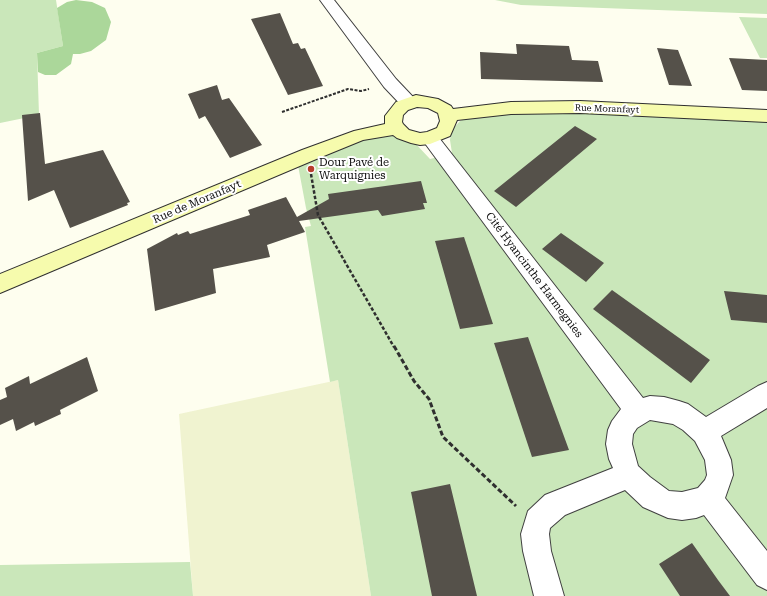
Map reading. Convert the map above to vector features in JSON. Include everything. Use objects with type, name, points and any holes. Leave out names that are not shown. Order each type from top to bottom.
[{"type":"main road","points":[[424,101],[432,103],[445,110],[448,116],[448,127],[444,132],[430,138],[411,138],[396,128],[393,122],[394,116],[402,106],[409,103],[424,101]]},
{"type":"main road","name":"Rue Moranfayt","points":[[448,116],[511,108],[580,107],[767,116]]},
{"type":"main road","name":"Rue de Moranfayt","points":[[0,284],[308,155],[360,135],[396,128]]},
{"type":"street","points":[[327,0],[390,83],[409,103]]},
{"type":"street","name":"Cité Hyancinthe Harmegnies","points":[[430,138],[442,156],[638,412]]},
{"type":"street","points":[[704,432],[767,394]]},
{"type":"street","points":[[650,408],[664,409],[679,413],[692,421],[704,432],[713,446],[718,460],[720,475],[716,488],[708,498],[696,504],[682,506],[668,504],[653,497],[640,487],[629,475],[622,459],[619,444],[621,430],[628,419],[638,412],[650,408]]},
{"type":"street","points":[[549,596],[537,551],[535,534],[538,521],[556,506],[629,475]]},
{"type":"street","points":[[708,498],[767,575]]},
{"type":"path","points":[[282,112],[348,89],[361,91],[390,83]]},
{"type":"path","points":[[308,155],[318,215],[414,381],[430,399],[443,437],[510,502],[538,521]]},
{"type":"green space","points":[[0,0],[56,0],[63,46],[37,53],[39,115],[0,123]]},
{"type":"green space","points":[[76,0],[92,2],[105,8],[111,22],[106,40],[91,51],[73,54],[71,64],[56,75],[45,75],[38,72],[37,53],[63,46],[57,8],[67,2]]},
{"type":"green space","points":[[495,0],[767,0],[767,14],[521,5]]},
{"type":"green space","points":[[739,17],[767,18],[767,58],[760,58]]},
{"type":"green space","points":[[492,109],[767,116],[767,596],[371,596],[338,380],[330,382],[305,227],[311,226],[297,160],[360,135],[393,134],[414,142],[430,159],[442,156],[452,153],[450,140],[451,131],[460,121],[471,115]]},
{"type":"green space","points":[[338,380],[371,596],[193,596],[179,414]]},
{"type":"green space","points":[[190,562],[193,596],[0,596],[0,565]]},
{"type":"building","points":[[280,13],[293,44],[298,43],[301,49],[305,48],[323,86],[288,95],[251,19]]},
{"type":"building","points":[[516,44],[569,46],[572,60],[598,61],[603,82],[481,79],[480,52],[517,54]]},
{"type":"building","points":[[657,48],[678,50],[692,86],[669,85]]},
{"type":"building","points":[[729,58],[767,60],[767,91],[742,90]]},
{"type":"building","points":[[217,85],[222,100],[229,98],[262,145],[230,158],[205,116],[199,119],[188,94]]},
{"type":"building","points":[[40,113],[45,164],[103,150],[130,202],[127,203],[128,205],[70,228],[54,190],[28,201],[22,115]]},
{"type":"building","points":[[575,126],[597,139],[516,207],[494,191]]},
{"type":"building","points":[[421,181],[427,203],[423,203],[425,209],[382,216],[378,210],[299,221],[305,232],[267,245],[270,257],[213,269],[216,293],[155,311],[147,249],[177,233],[178,235],[188,231],[190,234],[250,215],[248,210],[286,197],[297,217],[329,199],[328,194]]},
{"type":"building","points":[[561,233],[604,263],[586,282],[542,249]]},
{"type":"building","points":[[464,237],[493,324],[460,329],[435,241]]},
{"type":"building","points":[[612,290],[710,360],[691,383],[593,309]]},
{"type":"building","points":[[724,291],[767,295],[767,323],[731,320]]},
{"type":"building","points":[[528,337],[569,450],[532,457],[494,343]]},
{"type":"building","points":[[87,357],[98,391],[60,410],[61,414],[35,426],[34,422],[16,431],[13,419],[0,425],[0,400],[7,397],[5,388],[29,376],[30,384]]},
{"type":"building","points":[[450,484],[477,596],[432,596],[411,492]]},
{"type":"building","points":[[692,543],[730,596],[680,596],[659,564]]},
{"type":"place","name":"Dour Pavé de Warquignies","points":[[311,169]]}]
